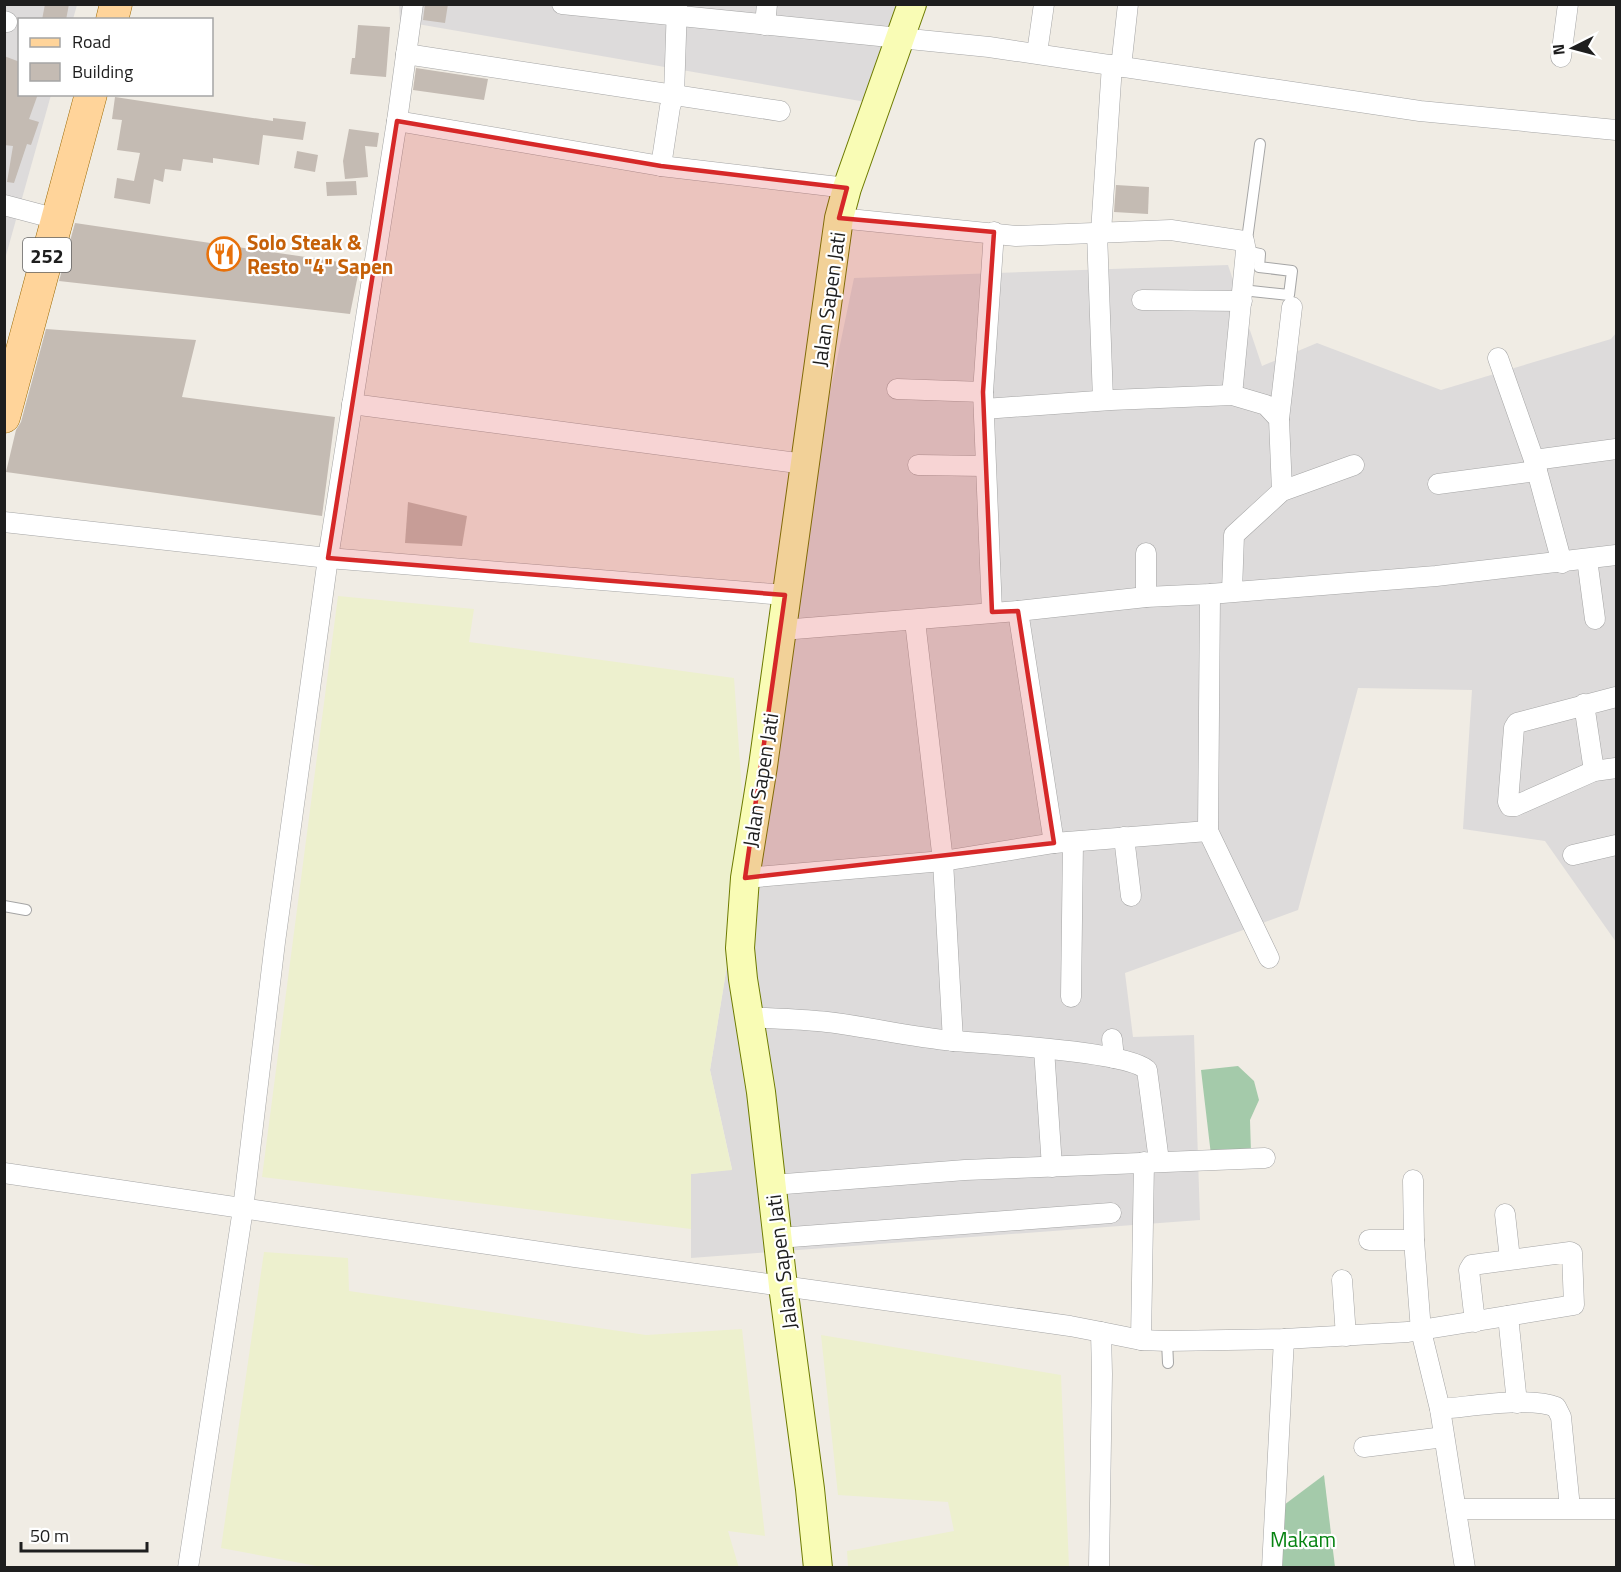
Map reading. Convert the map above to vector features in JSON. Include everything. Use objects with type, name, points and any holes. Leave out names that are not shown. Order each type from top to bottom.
[{"type":"main road","name":"252","points":[[51,217],[76,96]]},
{"type":"main road","name":"252","points":[[4,417],[7,370],[51,217],[90,96]]},
{"type":"street","points":[[188,1568],[243,1209],[275,942],[328,558],[397,121],[413,4]]},
{"type":"street","points":[[562,4],[676,10],[765,25],[1037,53],[1420,111],[1617,130]]},
{"type":"street","points":[[765,25],[767,4]]},
{"type":"street","name":"Jalan Sapen Jati","points":[[818,1568],[772,1185],[740,948],[745,878],[839,218],[847,188],[912,4]]},
{"type":"street","points":[[1037,53],[1044,4]]},
{"type":"street","points":[[1103,400],[1099,232],[1116,66],[1128,4]]},
{"type":"street","points":[[1561,57],[1568,4]]},
{"type":"street","points":[[661,166],[674,95],[676,10]]},
{"type":"street","points":[[406,54],[780,111]]},
{"type":"street","points":[[397,121],[661,166],[847,188]]},
{"type":"street","points":[[4,205],[51,217]]},
{"type":"street","points":[[839,218],[1027,236],[1171,230],[1244,241],[1246,249],[1232,395]]},
{"type":"street","points":[[992,612],[984,466],[983,400],[994,232]]},
{"type":"street","points":[[1142,300],[1242,295]]},
{"type":"street","points":[[1282,491],[1279,419],[1292,307]]},
{"type":"street","points":[[1498,358],[1535,465],[1562,563]]},
{"type":"street","points":[[897,389],[983,400],[1103,400],[1232,395],[1266,405],[1279,419]]},
{"type":"street","points":[[352,404],[805,464]]},
{"type":"street","points":[[1438,484],[1617,449]]},
{"type":"street","points":[[918,465],[984,466]]},
{"type":"street","points":[[1232,591],[1234,535],[1282,491],[1354,465]]},
{"type":"street","points":[[4,522],[328,558],[785,595]]},
{"type":"street","points":[[1146,553],[1146,597]]},
{"type":"street","points":[[782,630],[915,621],[1146,597],[1484,572],[1617,555]]},
{"type":"street","points":[[1587,559],[1595,618]]},
{"type":"street","points":[[1210,594],[1208,831],[1269,958]]},
{"type":"street","points":[[1018,611],[1064,843],[1071,997]]},
{"type":"street","points":[[915,621],[943,861],[952,1041]]},
{"type":"street","points":[[1617,696],[1517,723],[1514,728],[1509,804],[1515,806],[1594,771],[1617,768]]},
{"type":"street","points":[[1584,704],[1594,771]]},
{"type":"street","points":[[745,878],[943,861],[1064,843],[1208,831]]},
{"type":"street","points":[[1124,837],[1131,896]]},
{"type":"street","points":[[1573,855],[1617,845]]},
{"type":"street","points":[[749,1017],[826,1022],[952,1041],[1044,1049],[1113,1049],[1143,1066],[1147,1070],[1152,1162],[1141,1340]]},
{"type":"street","points":[[1044,1049],[1052,1167]]},
{"type":"street","points":[[772,1185],[965,1170],[1265,1158]]},
{"type":"street","points":[[4,1173],[1101,1332],[1141,1340],[1284,1339],[1422,1330],[1475,1322],[1571,1306],[1575,1304],[1571,1252],[1474,1264],[1470,1267],[1475,1322]]},
{"type":"street","points":[[1413,1180],[1414,1240],[1422,1330],[1440,1409],[1465,1568]]},
{"type":"street","points":[[778,1239],[1111,1214]]},
{"type":"street","points":[[1505,1214],[1510,1259]]},
{"type":"street","points":[[1369,1240],[1414,1240]]},
{"type":"street","points":[[1342,1280],[1346,1336]]},
{"type":"street","points":[[1508,1316],[1517,1403]]},
{"type":"street","points":[[1099,1568],[1101,1332]]},
{"type":"street","points":[[1272,1568],[1284,1339]]},
{"type":"street","points":[[1440,1409],[1517,1403],[1546,1404],[1556,1407],[1560,1414],[1570,1508]]},
{"type":"street","points":[[1364,1447],[1444,1437]]},
{"type":"street","points":[[1456,1509],[1617,1509]]},
{"type":"lane","points":[[1242,295],[1289,295],[1292,271],[1259,267],[1260,254],[1246,249],[1260,144]]},
{"type":"lane","points":[[4,906],[26,910]]},
{"type":"lane","points":[[1167,1341],[1168,1363]]},
{"type":"highlighted area","points":[[397,121],[661,166],[847,188],[839,218],[994,232],[983,392],[992,612],[1018,611],[1054,843],[745,878],[785,595],[328,558]]},
{"type":"shaded area","points":[[5,5],[77,5],[73,18],[18,18],[18,96],[51,96],[5,259]]},
{"type":"shaded area","points":[[399,5],[909,5],[866,102],[400,21]]},
{"type":"shaded area","points":[[1228,265],[1262,366],[1317,343],[1441,390],[1611,339],[1616,333],[1616,942],[1545,841],[1463,829],[1472,690],[1358,688],[1298,910],[1125,973],[1133,1037],[1194,1035],[1200,1220],[691,1258],[691,1174],[732,1169],[710,1070],[786,603],[854,278]]},
{"type":"green space","points":[[338,596],[474,609],[469,642],[734,678],[746,849],[710,1070],[732,1170],[691,1174],[691,1229],[262,1177]]},
{"type":"green space","points":[[1238,1066],[1254,1081],[1259,1100],[1250,1120],[1251,1153],[1211,1155],[1201,1070]]},
{"type":"green space","points":[[264,1252],[348,1258],[349,1291],[646,1335],[742,1329],[765,1536],[728,1531],[739,1568],[327,1568],[221,1548]]},
{"type":"green space","points":[[821,1335],[1061,1375],[1069,1567],[848,1567],[847,1551],[954,1531],[948,1502],[838,1495]]},
{"type":"green space","name":"Makam","points":[[1324,1475],[1335,1567],[1273,1568],[1276,1511]]},
{"type":"building","points":[[45,4],[69,4],[66,18],[42,18]]},
{"type":"building","points":[[425,4],[448,4],[445,23],[423,20]]},
{"type":"building","points":[[358,25],[390,27],[386,77],[350,74],[352,58],[355,58]]},
{"type":"building","points":[[4,56],[18,61],[18,96],[37,96],[29,119],[39,122],[31,145],[27,144],[14,183],[7,182],[13,146],[4,145]]},
{"type":"building","points":[[416,68],[488,79],[484,100],[413,90]]},
{"type":"building","points":[[115,97],[273,121],[273,118],[306,122],[303,140],[263,135],[259,165],[213,158],[213,163],[183,159],[181,171],[165,169],[163,182],[154,179],[150,204],[114,198],[117,178],[134,181],[140,153],[117,150],[122,120],[112,119]]},
{"type":"building","points":[[349,129],[379,133],[377,147],[365,146],[368,177],[345,179],[343,161]]},
{"type":"building","points":[[297,151],[318,155],[315,172],[294,168]]},
{"type":"building","points":[[356,181],[357,195],[327,196],[326,182]]},
{"type":"building","points":[[1116,185],[1149,187],[1148,214],[1114,212]]},
{"type":"building","points":[[75,223],[360,265],[350,314],[59,281]]},
{"type":"building","points":[[46,329],[196,340],[182,397],[335,417],[322,516],[6,472]]},
{"type":"building","points":[[408,502],[467,516],[462,546],[405,543]]},
{"type":"place","name":"Solo Steak & Resto \"4\" Sapen","points":[[224,254]]}]
